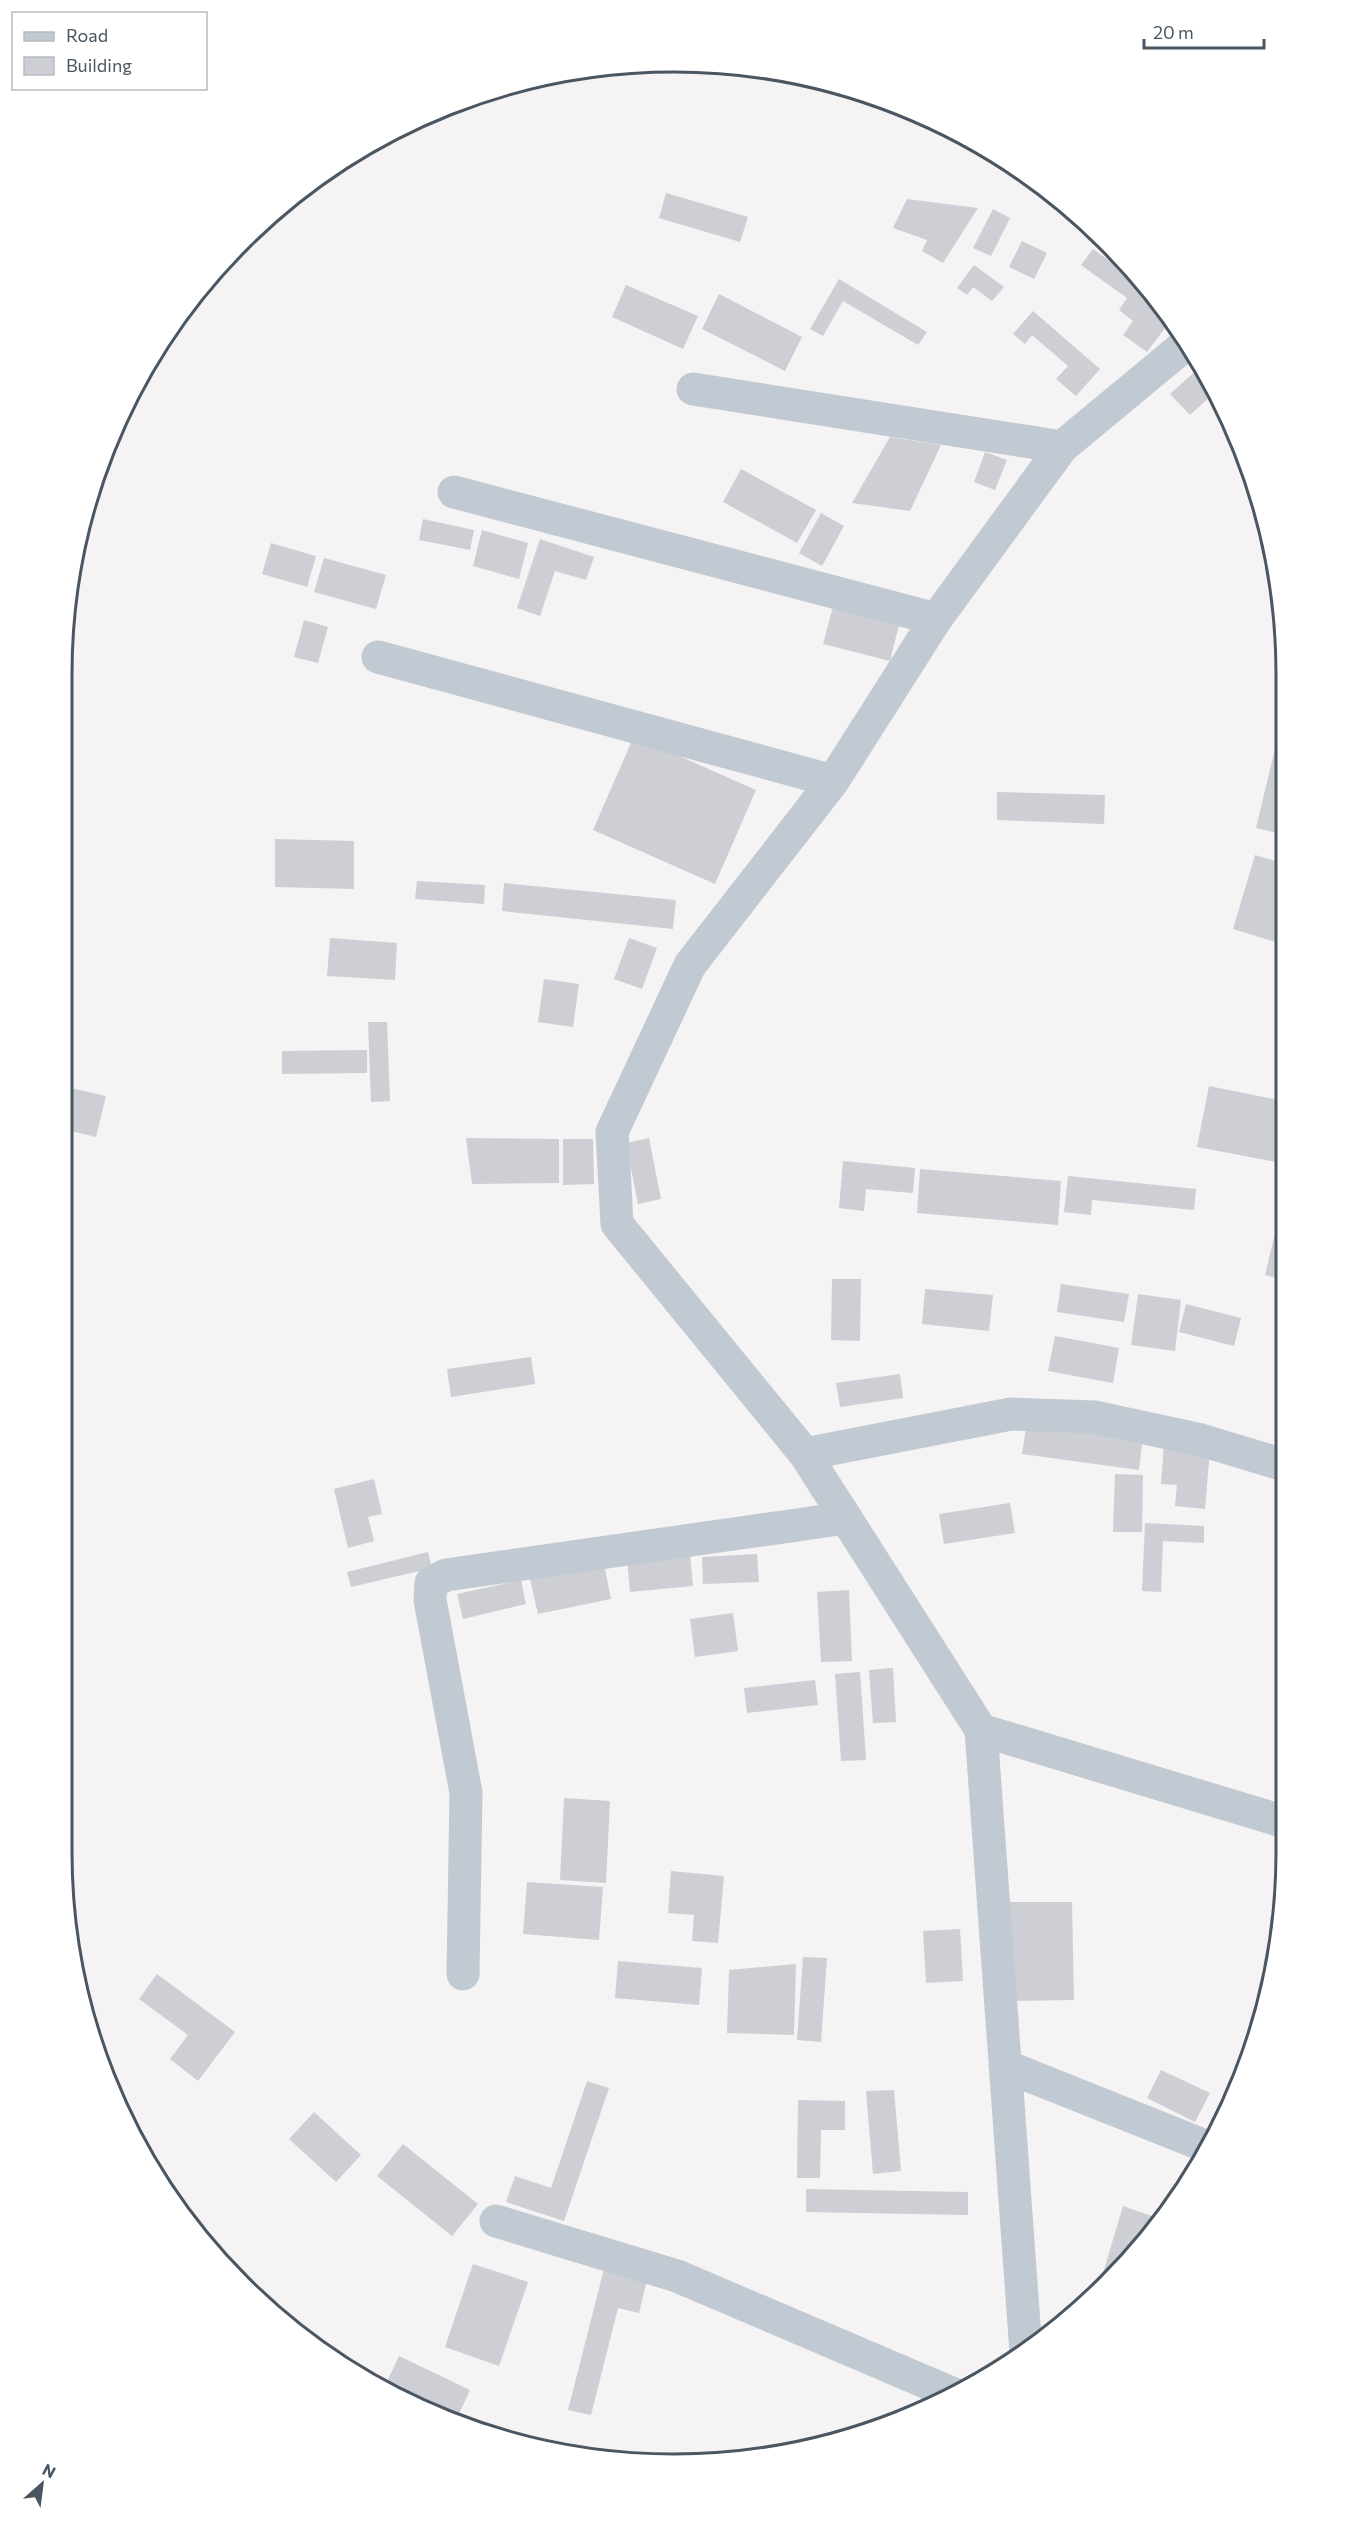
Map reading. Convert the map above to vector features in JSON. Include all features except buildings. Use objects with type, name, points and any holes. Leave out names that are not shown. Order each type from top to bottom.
[{"type":"street","points":[[1025,2341],[981,1730],[805,1454],[617,1224],[612,1132],[690,965],[833,781],[936,619],[1062,447],[1180,349]]},
{"type":"street","points":[[693,389],[1062,447]]},
{"type":"street","points":[[454,492],[936,619]]},
{"type":"street","points":[[378,657],[833,781]]},
{"type":"street","points":[[805,1454],[1011,1414],[1094,1417],[1202,1440],[1276,1463]]},
{"type":"street","points":[[463,1974],[466,1793],[430,1600],[431,1583],[446,1575],[846,1518]]},
{"type":"street","points":[[981,1730],[1276,1819]]},
{"type":"street","points":[[1005,2066],[1200,2144]]},
{"type":"street","points":[[496,2222],[677,2277],[944,2390]]}]
